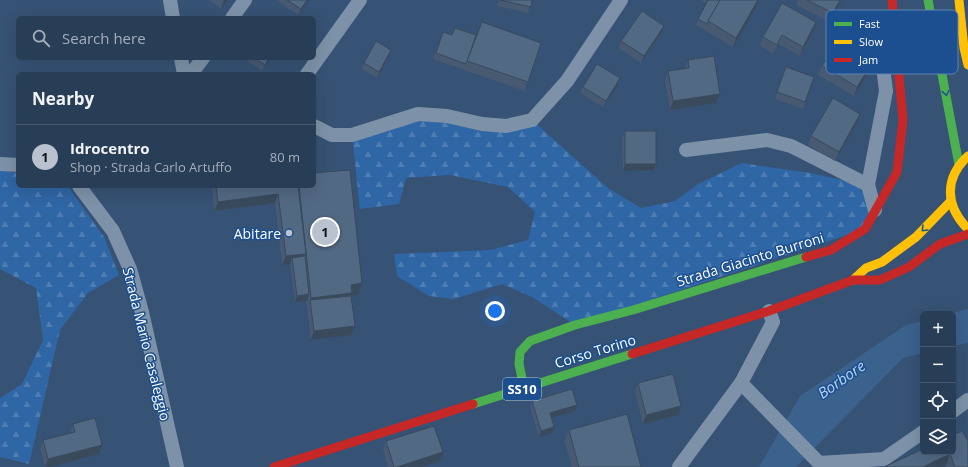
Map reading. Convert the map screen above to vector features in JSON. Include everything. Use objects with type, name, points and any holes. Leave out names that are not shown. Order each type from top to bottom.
[{"type":"main road","name":"Strada Giacinto Burroni","points":[[892,0],[893,10]]},
{"type":"main road","points":[[928,0],[930,10]]},
{"type":"main road","points":[[959,0],[964,48],[968,65]]},
{"type":"main road","points":[[964,0],[968,12]]},
{"type":"main road","name":"Strada Giacinto Burroni","points":[[524,388],[519,364],[520,352],[530,341],[575,325],[634,310],[831,250],[865,229],[897,172],[903,120],[899,74]]},
{"type":"main road","points":[[942,74],[959,165]]},
{"type":"main road","points":[[968,156],[955,171],[950,186],[951,201],[955,214],[962,224],[968,229]]},
{"type":"main road","name":"Corso Torino","points":[[854,280],[866,268],[882,262],[916,237],[951,201]]},
{"type":"main road","name":"Corso Torino","points":[[274,467],[769,311],[854,280],[880,280],[909,267],[940,244],[968,234]]},
{"type":"street","points":[[170,0],[173,16]]},
{"type":"street","points":[[233,16],[245,0]]},
{"type":"street","points":[[308,72],[360,0]]},
{"type":"street","points":[[316,127],[332,135],[352,135],[418,114],[447,116],[482,124],[506,126],[532,120],[567,81],[621,0]]},
{"type":"street","points":[[181,60],[184,72]]},
{"type":"street","points":[[192,72],[202,60]]},
{"type":"street","points":[[875,210],[868,185],[886,91],[884,74]]},
{"type":"street","points":[[686,150],[767,140],[791,146],[868,185]]},
{"type":"street","points":[[0,164],[16,165]]},
{"type":"street","name":"Strada Mario Casaleggio","points":[[81,188],[113,231],[130,269],[144,320],[177,467]]},
{"type":"street","points":[[679,467],[741,383],[773,322],[769,311]]},
{"type":"street","points":[[741,383],[819,462],[884,459],[920,434]]},
{"type":"street","points":[[956,409],[968,400]]},
{"type":"green space","points":[[418,114],[482,124],[532,120],[608,188],[641,208],[675,201],[698,184],[742,163],[810,173],[856,183],[875,210],[865,229],[575,325],[532,297],[502,284],[454,299],[429,296],[397,276],[394,254],[490,250],[528,240],[535,212],[508,187],[450,175],[406,178],[399,204],[360,209],[352,135]]},
{"type":"green space","points":[[0,170],[16,173],[16,188],[69,188],[104,237],[119,275],[88,293],[60,330],[29,464],[0,457],[0,398],[22,384],[43,340],[36,288],[0,269]]},
{"type":"water","points":[[968,309],[968,343],[956,345],[956,312]]},
{"type":"water","name":"Borbore","points":[[920,322],[920,354],[903,358],[796,467],[759,467],[800,396],[906,325]]},
{"type":"building","points":[[287,0],[307,0],[301,9]]},
{"type":"building","points":[[500,0],[532,0],[531,7]]},
{"type":"building","points":[[708,0],[720,0],[707,24],[698,19]]},
{"type":"building","points":[[720,0],[758,0],[736,38],[708,21]]},
{"type":"building","points":[[807,0],[840,0],[835,10],[827,10]]},
{"type":"building","points":[[782,3],[816,22],[803,47],[782,35],[777,45],[763,37]]},
{"type":"building","points":[[642,11],[664,26],[644,56],[621,41]]},
{"type":"building","points":[[482,22],[541,43],[528,82],[467,61]]},
{"type":"building","points":[[455,28],[476,35],[466,64],[436,53],[443,32],[452,35]]},
{"type":"building","points":[[376,41],[391,50],[379,72],[364,63]]},
{"type":"building","points":[[714,56],[720,94],[673,101],[668,71],[689,68],[688,60]]},
{"type":"building","points":[[257,60],[268,60],[265,65]]},
{"type":"building","points":[[826,60],[826,68],[822,66]]},
{"type":"building","points":[[597,64],[620,78],[606,101],[583,87]]},
{"type":"building","points":[[786,67],[814,77],[805,102],[777,92]]},
{"type":"building","points":[[835,74],[865,74],[857,87]]},
{"type":"building","points":[[833,98],[860,114],[839,152],[811,136]]},
{"type":"building","points":[[625,131],[656,131],[656,164],[625,164]]},
{"type":"building","points":[[350,170],[362,283],[351,285],[352,293],[311,298],[299,188],[316,188],[316,173]]},
{"type":"building","points":[[216,188],[298,188],[306,254],[286,256],[278,194],[218,202]]},
{"type":"building","points":[[305,256],[309,294],[297,296],[292,258]]},
{"type":"building","points":[[351,296],[355,326],[314,331],[310,300]]},
{"type":"building","points":[[673,374],[681,406],[646,415],[638,383]]},
{"type":"building","points":[[572,389],[577,405],[550,413],[554,427],[541,431],[532,401]]},
{"type":"building","points":[[627,414],[641,467],[579,467],[569,430]]},
{"type":"building","points":[[95,418],[102,445],[48,459],[43,440],[75,432],[73,424]]},
{"type":"building","points":[[434,426],[443,452],[394,467],[386,441]]},
{"type":"building","points":[[962,431],[968,441],[968,467],[955,467],[950,455],[956,455],[956,434]]},
{"type":"building","points":[[920,450],[920,455],[948,455],[923,467],[884,467]]},
{"type":"traffic: fast","points":[[928,0],[930,10]]},
{"type":"traffic: fast","points":[[942,74],[959,165]]},
{"type":"traffic: fast","points":[[524,388],[519,364],[520,352],[530,341],[575,325],[633,310],[806,257]]},
{"type":"traffic: fast","points":[[473,404],[632,354]]},
{"type":"traffic: slow","points":[[959,0],[964,48],[968,65]]},
{"type":"traffic: slow","points":[[968,156],[955,173],[951,183],[950,192],[955,211],[960,220],[968,229]]},
{"type":"traffic: slow","points":[[853,280],[866,268],[882,262],[916,237],[951,201]]},
{"type":"traffic: jam","points":[[892,0],[893,10]]},
{"type":"traffic: jam","points":[[806,257],[831,250],[865,229],[897,172],[903,120],[899,74]]},
{"type":"traffic: jam","points":[[632,354],[769,311],[853,280],[880,280],[909,267],[940,244],[968,234]]},
{"type":"traffic: jam","points":[[274,467],[473,404]]},
{"type":"place","name":"Idrocentro","points":[[325,232]]},
{"type":"place","name":"Abitare","points":[[289,233]]}]
